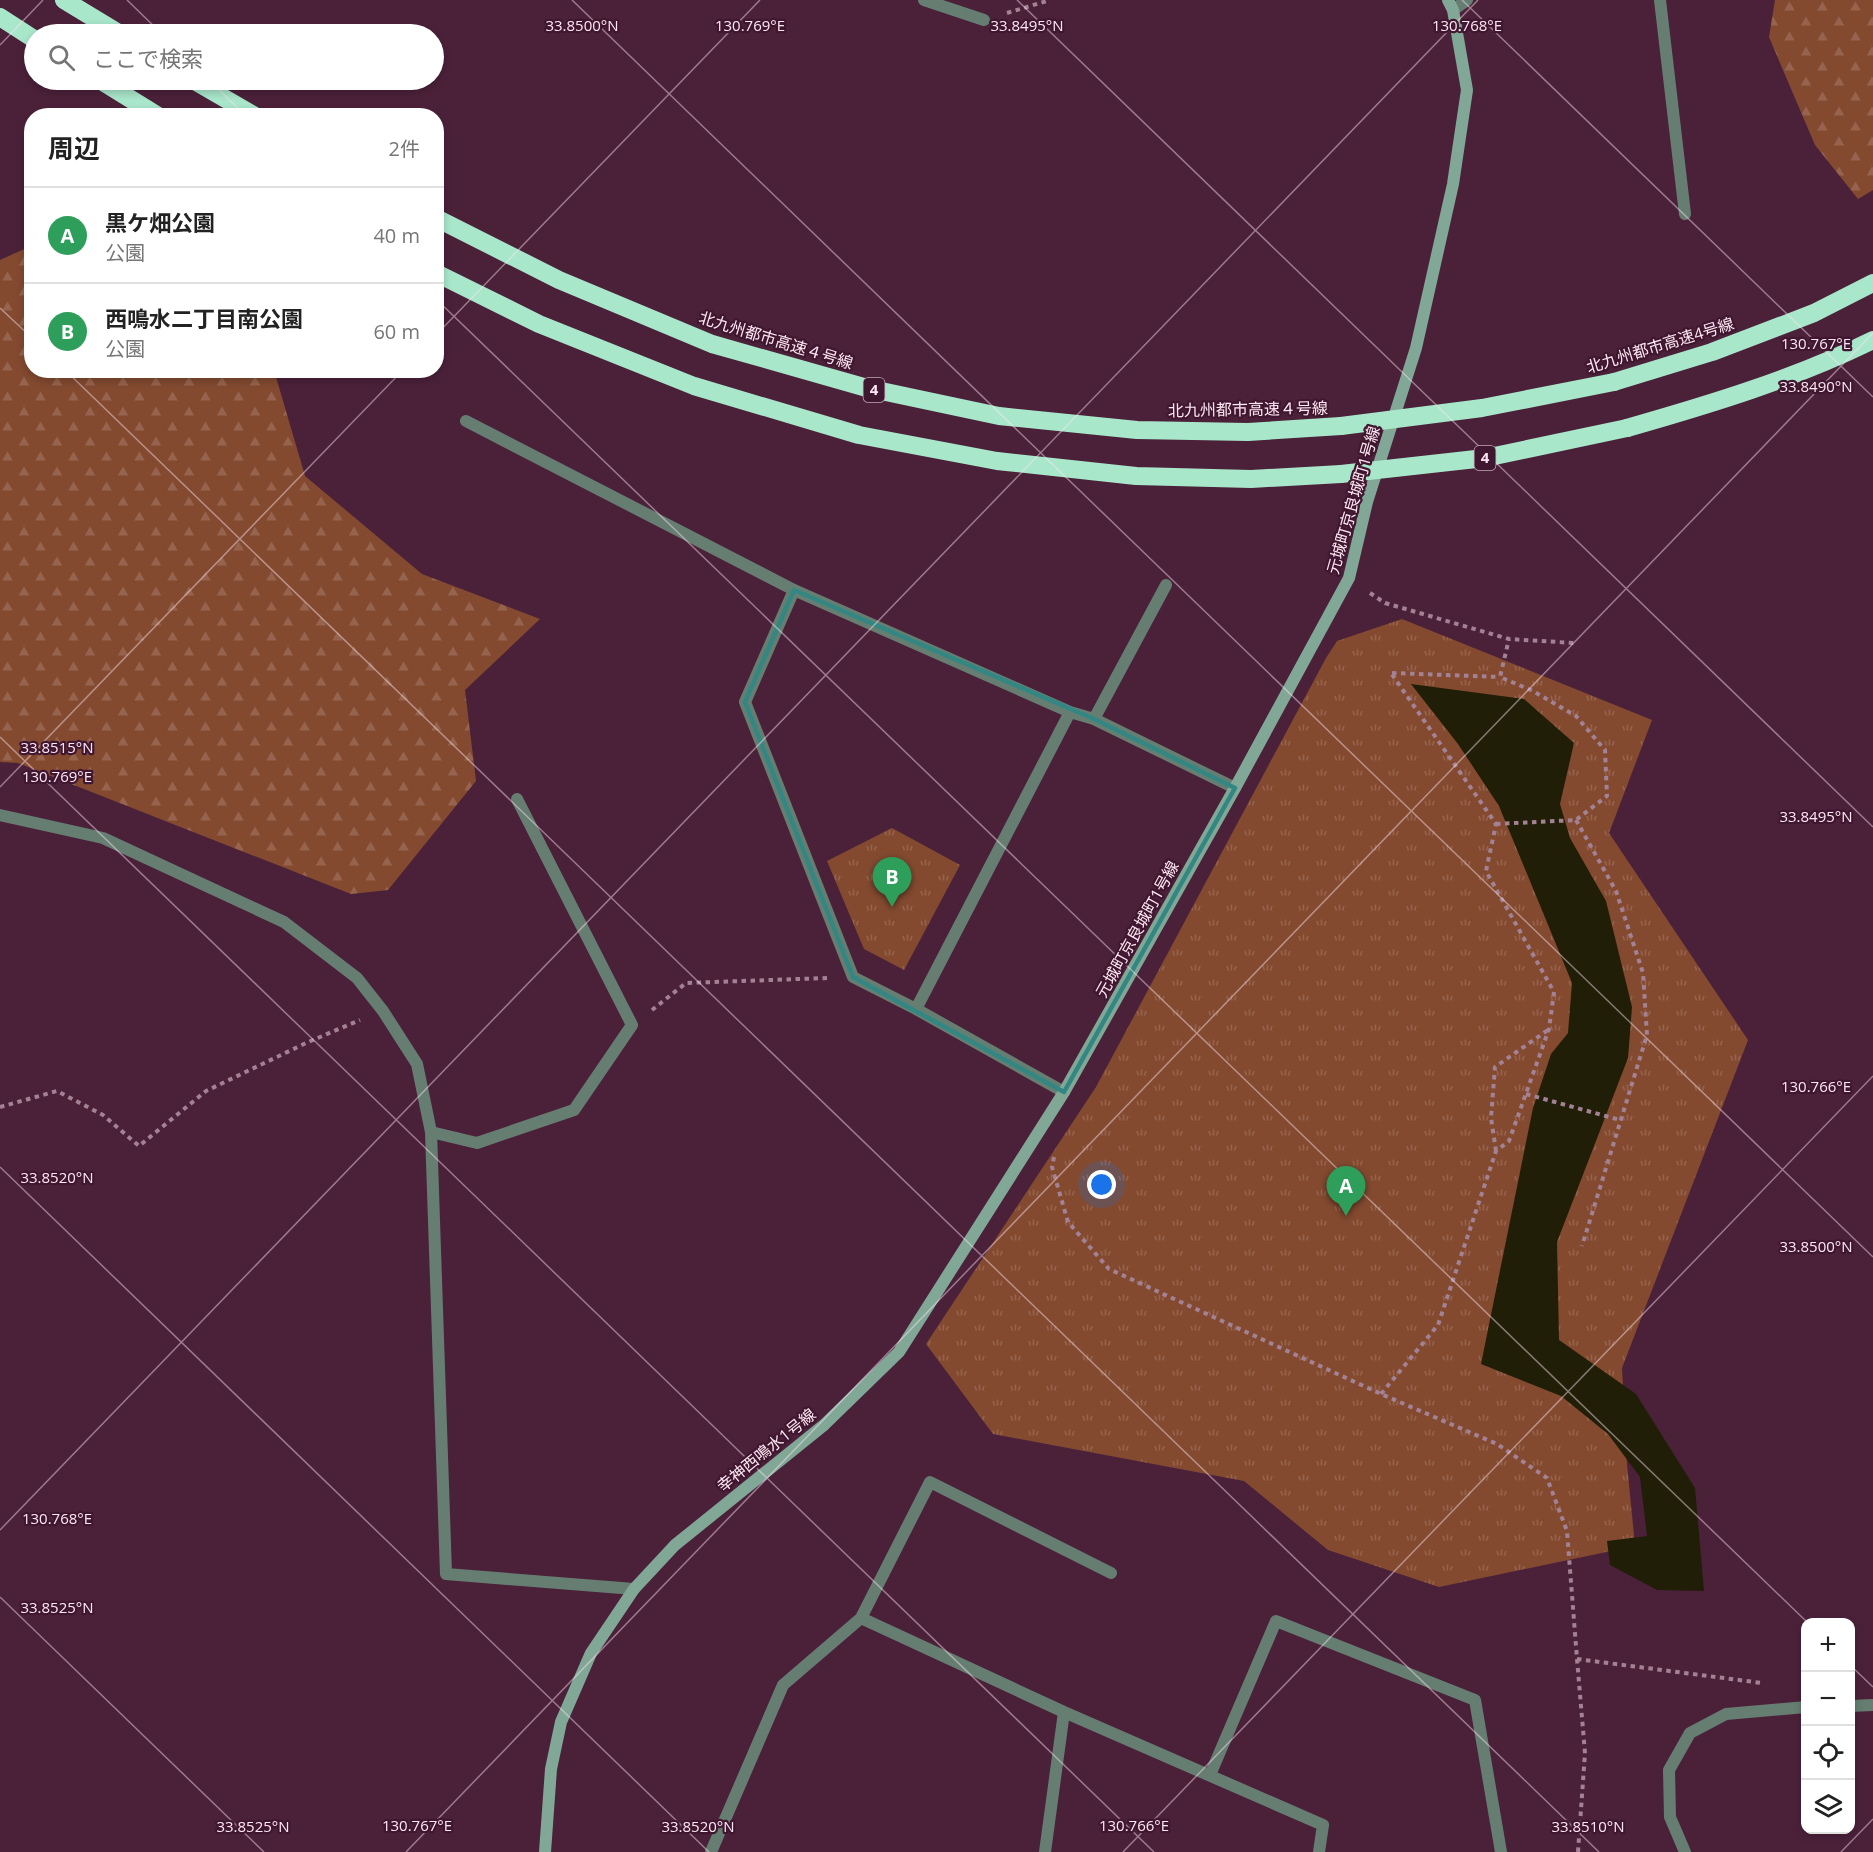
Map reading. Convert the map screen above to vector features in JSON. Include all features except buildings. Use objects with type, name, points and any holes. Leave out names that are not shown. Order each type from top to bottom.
[{"type":"highway","points":[[64,0],[104,24]]},
{"type":"highway","points":[[0,18],[24,33]]},
{"type":"highway","points":[[116,90],[145,108]]},
{"type":"highway","points":[[211,90],[241,108]]},
{"type":"highway","name":"北九州都市高速４号線","points":[[444,222],[559,280],[712,344],[867,388],[999,416],[1137,430],[1248,432],[1341,426]]},
{"type":"highway","name":"4","points":[[444,277],[539,324],[694,386],[859,435],[997,461],[1136,476],[1251,479],[1341,474],[1485,458],[1627,428],[1726,400],[1832,360],[1873,340]]},
{"type":"highway","name":"北九州都市高速4号線","points":[[1341,426],[1482,408],[1614,382],[1712,352],[1814,313],[1873,282]]},
{"type":"street","points":[[924,0],[984,20]]},
{"type":"street","points":[[1450,5],[1467,0]]},
{"type":"street","points":[[1660,0],[1685,214]]},
{"type":"street","name":"元城町京良城町1号線","points":[[1064,1092],[1235,788],[1349,578],[1367,501],[1416,348],[1453,184],[1467,90],[1450,5]]},
{"type":"street","points":[[466,421],[794,590],[1070,712],[1094,719],[1235,788]]},
{"type":"street","points":[[1094,719],[1166,585]]},
{"type":"street","points":[[794,590],[745,702],[853,977],[916,1009],[1064,1092]]},
{"type":"street","points":[[916,1009],[1070,712]]},
{"type":"street","points":[[430,1132],[477,1143],[574,1110],[632,1025],[517,799]]},
{"type":"street","points":[[0,814],[103,838],[284,922],[357,978],[383,1011],[417,1064],[430,1132],[446,1574],[634,1589]]},
{"type":"street","name":"幸神西鳴水1号線","points":[[544,1852],[551,1769],[561,1722],[591,1653],[634,1589],[675,1545],[824,1425],[899,1352],[1064,1092]]},
{"type":"street","points":[[711,1852],[783,1685],[861,1618],[930,1482],[1111,1574]]},
{"type":"street","points":[[861,1618],[1064,1712],[1323,1825],[1319,1852]]},
{"type":"street","points":[[1210,1775],[1276,1621],[1475,1700],[1501,1852]]},
{"type":"street","points":[[1855,1706],[1873,1705]]},
{"type":"street","points":[[1685,1852],[1670,1817],[1669,1770],[1690,1733],[1726,1714],[1801,1707]]},
{"type":"street","points":[[1045,1852],[1064,1712]]},
{"type":"path","points":[[984,20],[1050,0]]},
{"type":"path","points":[[1384,603],[1509,639],[1574,643]]},
{"type":"path","points":[[1500,677],[1509,639]]},
{"type":"path","points":[[1496,824],[1576,820],[1607,796],[1605,750],[1576,716],[1533,691],[1500,677],[1391,673],[1496,824],[1486,871],[1554,992],[1549,1029],[1509,1141],[1496,1151]]},
{"type":"path","points":[[1576,820],[1616,891],[1643,973],[1647,1035],[1582,1246]]},
{"type":"path","points":[[632,1025],[686,983],[853,977]]},
{"type":"path","points":[[0,1107],[57,1091],[102,1115],[139,1146],[206,1091],[306,1043],[383,1011]]},
{"type":"path","points":[[1381,1394],[1438,1325],[1496,1151],[1491,1118],[1495,1067],[1549,1029]]},
{"type":"path","points":[[1526,1094],[1620,1120]]},
{"type":"path","points":[[1056,1146],[1052,1167],[1068,1222],[1109,1269],[1381,1394],[1497,1444],[1547,1478],[1567,1531],[1584,1753],[1578,1852]]},
{"type":"path","points":[[1577,1659],[1772,1684],[1801,1706]]},
{"type":"highlighted area","points":[[794,590],[1094,719],[1235,788],[1064,1092],[853,977],[745,702]]},
{"type":"green space","points":[[1775,0],[1873,0],[1873,190],[1858,199],[1815,145],[1769,37]]},
{"type":"green space","points":[[24,249],[24,378],[276,378],[305,476],[422,574],[540,619],[465,690],[476,781],[388,890],[351,894],[18,763],[0,762],[0,260]]},
{"type":"green space","points":[[1402,619],[1652,720],[1609,833],[1748,1040],[1622,1368],[1627,1464],[1635,1546],[1439,1587],[1328,1550],[1244,1481],[993,1434],[926,1344],[1096,1087],[1337,641]]},
{"type":"green space","points":[[892,828],[960,865],[904,970],[864,949],[827,861]]},
{"type":"shaded area","points":[[1411,684],[1524,699],[1574,743],[1560,804],[1570,838],[1606,901],[1632,1007],[1628,1058],[1557,1242],[1559,1340],[1636,1394],[1695,1488],[1704,1591],[1657,1590],[1610,1565],[1607,1541],[1647,1536],[1640,1477],[1608,1434],[1561,1396],[1481,1364],[1533,1108],[1551,1054],[1568,1033],[1572,983],[1499,806],[1458,744]]},
{"type":"place","name":"西鳴水二丁目南公園","points":[[892,907]]},
{"type":"place","name":"黒ケ畑公園","points":[[1346,1216]]}]
